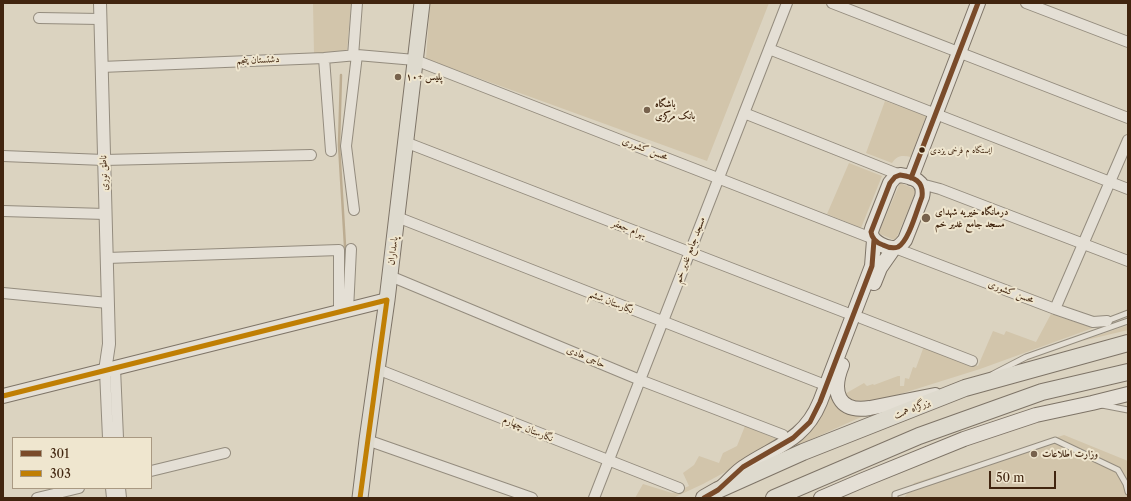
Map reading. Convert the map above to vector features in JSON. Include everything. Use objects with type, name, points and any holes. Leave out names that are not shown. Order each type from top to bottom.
[{"type":"highway","name":"بزرگراه همت","points":[[704,498],[718,490],[804,452],[965,388],[1128,343]]},
{"type":"highway","points":[[774,498],[919,436],[1042,392],[1128,372]]},
{"type":"main road","name":"پاسداران","points":[[360,498],[387,300],[422,3]]},
{"type":"main road","points":[[911,179],[978,3]]},
{"type":"main road","points":[[718,490],[743,467],[773,451],[793,438],[810,422],[817,410],[825,385],[857,316],[880,268],[894,248],[900,246],[905,240],[922,196],[924,189],[911,179],[894,178],[884,198],[871,233],[874,240],[872,266],[857,316],[837,380],[837,391],[840,400],[844,404],[862,409],[965,388]]},
{"type":"main road","points":[[874,240],[894,248]]},
{"type":"main road","points":[[3,396],[387,300]]},
{"type":"main road","points":[[821,498],[964,440],[1036,415],[1128,394]]},
{"type":"street","name":"ناطق نوری","points":[[100,3],[110,369]]},
{"type":"street","points":[[354,210],[346,146],[355,55],[357,3]]},
{"type":"street","name":"مسجد جامع غدیر خم","points":[[594,498],[787,3]]},
{"type":"street","points":[[832,3],[1128,118]]},
{"type":"street","points":[[1026,3],[1128,42]]},
{"type":"street","points":[[39,18],[100,19]]},
{"type":"street","points":[[769,49],[1128,189]]},
{"type":"street","name":"دشتستان پنجم","points":[[101,67],[324,58],[355,55],[415,60]]},
{"type":"street","points":[[324,58],[331,151]]},
{"type":"street","name":"محسن کشوری","points":[[415,60],[874,240]]},
{"type":"street","points":[[744,113],[911,179],[1128,261]]},
{"type":"street","points":[[1055,309],[1128,140]]},
{"type":"street","name":"بهرام جعفر","points":[[406,142],[972,361]]},
{"type":"street","points":[[3,156],[104,160],[311,155]]},
{"type":"street","points":[[3,211],[106,214]]},
{"type":"street","name":"نگارستان ششم","points":[[397,217],[825,385]]},
{"type":"street","name":"محسن کشوری","points":[[894,248],[1055,309],[1093,322],[1108,322]]},
{"type":"street","points":[[107,258],[339,250],[344,311]]},
{"type":"street","points":[[344,311],[351,250]]},
{"type":"street","name":"حاجی هادی","points":[[390,276],[640,380],[783,435]]},
{"type":"street","points":[[3,293],[108,303]]},
{"type":"street","points":[[108,437],[110,369]]},
{"type":"street","points":[[110,369],[118,437]]},
{"type":"street","name":"نگارستان چهارم","points":[[377,369],[679,488]]},
{"type":"street","points":[[367,440],[532,498]]},
{"type":"street","points":[[152,471],[225,453]]},
{"type":"street","points":[[37,498],[74,489]]},
{"type":"lane","name":"محسن کشوری","points":[[1108,322],[1128,313]]},
{"type":"lane","points":[[965,388],[1026,357],[1128,322]]},
{"type":"lane","points":[[1092,403],[1128,410]]},
{"type":"lane","points":[[895,498],[895,494],[1055,440],[1118,470],[1126,484],[1128,492]]},
{"type":"shaded area","points":[[313,3],[351,4],[347,51],[314,54]]},
{"type":"shaded area","name":"باشگاه بانک مرکزی","points":[[430,3],[769,3],[707,161],[426,59]]},
{"type":"shaded area","points":[[885,101],[926,116],[911,157],[900,156],[892,163],[866,153]]},
{"type":"shaded area","points":[[849,163],[882,176],[861,228],[827,214]]},
{"type":"shaded area","points":[[900,183],[915,189],[916,191],[896,239],[894,240],[880,234],[879,232]]},
{"type":"shaded area","points":[[1051,314],[1093,328],[980,369],[862,406],[855,404],[843,395],[864,383],[867,386],[874,385],[898,376],[900,376],[900,386],[904,386],[905,378],[909,379],[913,367],[916,368],[924,346],[978,366],[993,331],[1004,335],[1006,331],[1036,342]]},
{"type":"shaded area","points":[[1128,325],[1128,330],[1082,341]]},
{"type":"shaded area","points":[[831,386],[870,413],[754,465],[774,454]]},
{"type":"shaded area","points":[[745,426],[779,440],[768,449],[703,484],[673,498],[635,498],[643,484],[672,493],[689,486],[683,473],[694,465],[699,456],[719,463],[723,453],[737,446]]},
{"type":"shaded area","points":[[1064,435],[1128,461],[1128,498],[904,498],[914,483]]},
{"type":"waterway","points":[[341,75],[339,145],[345,246],[344,284]]},
{"type":"transit line","name":"301","points":[[911,178],[978,3]]},
{"type":"transit line","name":"301","points":[[900,175],[910,177],[917,181],[921,187],[922,197],[906,238],[898,247],[892,248],[877,242],[872,237],[871,232],[890,183],[895,177],[900,175]]},
{"type":"transit line","name":"301","points":[[704,498],[718,490],[743,467],[793,438],[810,422],[820,402],[872,266],[874,240]]},
{"type":"transit line","name":"303","points":[[3,396],[387,300],[360,498]]},
{"type":"place","name":"پلیس +۱۰","points":[[398,77]]},
{"type":"place","name":"باشگاه بانک مرکزی","points":[[647,110]]},
{"type":"place","name":"ایستگاه م فرخی یزدی","points":[[922,150]]},
{"type":"place","name":"درمانگاه خیریه شهدای مسجد جامع غدیر خم","points":[[926,218]]},
{"type":"place","name":"وزارت اطلاعات","points":[[1034,454]]}]
